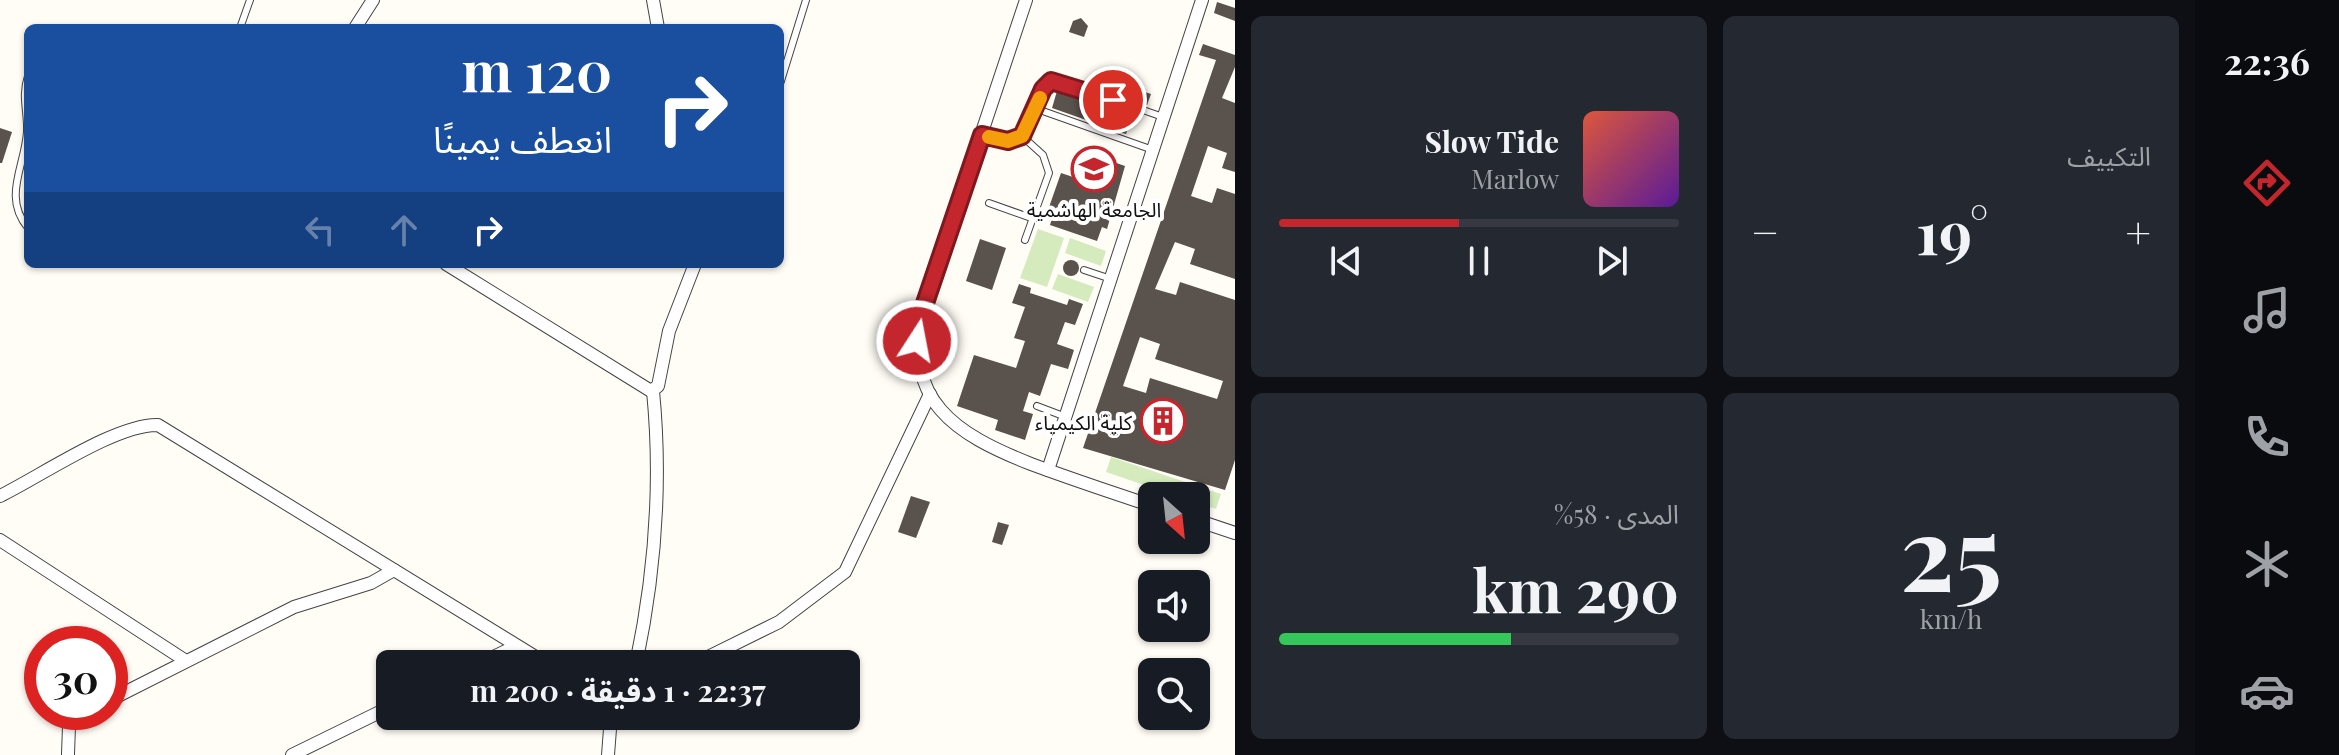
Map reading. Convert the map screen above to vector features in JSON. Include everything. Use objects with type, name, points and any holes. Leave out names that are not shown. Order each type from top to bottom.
[{"type":"street","points":[[358,24],[373,0]]},
{"type":"street","points":[[653,0],[657,24]]},
{"type":"street","points":[[1026,0],[919,325],[918,358],[930,394],[954,426],[969,437],[1048,470],[1138,501]]},
{"type":"street","points":[[1048,470],[1202,0]]},
{"type":"street","points":[[452,268],[644,389],[653,391]]},
{"type":"street","points":[[653,391],[658,386],[669,331],[693,268]]},
{"type":"street","points":[[638,650],[657,520],[658,445],[653,391]]},
{"type":"street","points":[[722,650],[779,622],[845,572],[930,394]]},
{"type":"street","points":[[0,496],[116,435],[136,427],[158,425],[523,650]]},
{"type":"street","points":[[1210,525],[1235,533]]},
{"type":"street","points":[[0,540],[186,661]]},
{"type":"street","points":[[128,691],[294,607],[371,583],[394,570]]},
{"type":"street","points":[[508,650],[516,646]]},
{"type":"street","points":[[292,755],[376,714]]},
{"type":"street","points":[[66,755],[69,730]]},
{"type":"street","points":[[608,755],[610,730]]},
{"type":"lane","points":[[241,24],[250,0]]},
{"type":"lane","points":[[784,71],[806,0]]},
{"type":"lane","points":[[982,135],[1008,141],[1022,136],[1046,84],[1057,80],[1164,117]]},
{"type":"lane","points":[[24,93],[24,115]]},
{"type":"lane","points":[[1037,109],[1153,150]]},
{"type":"lane","points":[[1022,136],[1043,155],[1049,173],[1025,240]]},
{"type":"lane","points":[[24,150],[15,193],[17,209],[24,221]]},
{"type":"lane","points":[[989,203],[1034,219]]},
{"type":"lane","points":[[1084,270],[1111,279]]},
{"type":"lane","points":[[1037,406],[1066,417]]},
{"type":"green space","points":[[1038,229],[1064,238],[1047,287],[1020,278]]},
{"type":"green space","points":[[1070,238],[1106,251],[1101,266],[1065,253]]},
{"type":"green space","points":[[1058,274],[1094,287],[1088,302],[1052,289]]},
{"type":"green space","points":[[1111,457],[1185,482],[1138,483],[1106,472]]},
{"type":"green space","points":[[1210,490],[1221,494],[1216,509],[1210,507]]},
{"type":"building","points":[[1217,2],[1235,8],[1235,21],[1214,13]]},
{"type":"building","points":[[1081,18],[1088,26],[1084,37],[1069,32],[1073,21]]},
{"type":"building","points":[[1203,44],[1235,55],[1235,67],[1222,98],[1235,103],[1235,172],[1222,168],[1227,153],[1208,146],[1191,196],[1212,203],[1217,188],[1235,194],[1235,279],[1190,264],[1195,249],[1175,242],[1155,289],[1176,295],[1180,282],[1235,300],[1235,460],[1225,490],[1210,486],[1210,482],[1198,482],[1083,448],[1216,60],[1199,55]],"holes":[[[1140,337],[1160,344],[1155,359],[1223,381],[1217,399],[1150,378],[1146,393],[1123,386]]]},
{"type":"building","points":[[1114,82],[1151,94],[1147,105],[1111,92]]},
{"type":"building","points":[[1057,91],[1133,113],[1126,134],[1052,108]]},
{"type":"building","points":[[0,128],[12,132],[2,163],[0,163]]},
{"type":"building","points":[[1105,159],[1125,166],[1107,229],[1102,227],[1097,241],[1050,225],[1054,212],[1048,210],[1061,173],[1097,185]]},
{"type":"building","points":[[980,239],[1006,248],[992,290],[966,281]]},
{"type":"building","points":[[1068,260],[1074,260],[1079,268],[1077,274],[1068,276],[1063,271],[1063,265]]},
{"type":"building","points":[[1019,284],[1031,288],[1030,293],[1067,305],[1069,299],[1083,304],[1075,325],[1065,322],[1057,344],[1074,350],[1068,369],[1051,364],[1040,396],[1029,392],[1023,411],[1033,414],[1025,440],[995,430],[998,420],[957,406],[974,355],[1016,368],[1025,341],[1014,338],[1025,307],[1012,303]]},
{"type":"building","points":[[911,496],[930,502],[916,538],[898,532]]},
{"type":"building","points":[[998,522],[1009,525],[1002,545],[992,542]]},
{"type":"slow traffic","points":[[989,137],[1017,140],[1029,127],[1040,98]]},
{"type":"place","name":"الجامعة الهاشمية","points":[[1094,169]]},
{"type":"place","name":"كلية الكيمياء","points":[[1163,421]]},
{"type":"route","points":[[917,341],[923,309],[982,135],[1017,140],[1029,127],[1043,89],[1051,81],[1057,80],[1113,100]]}]
